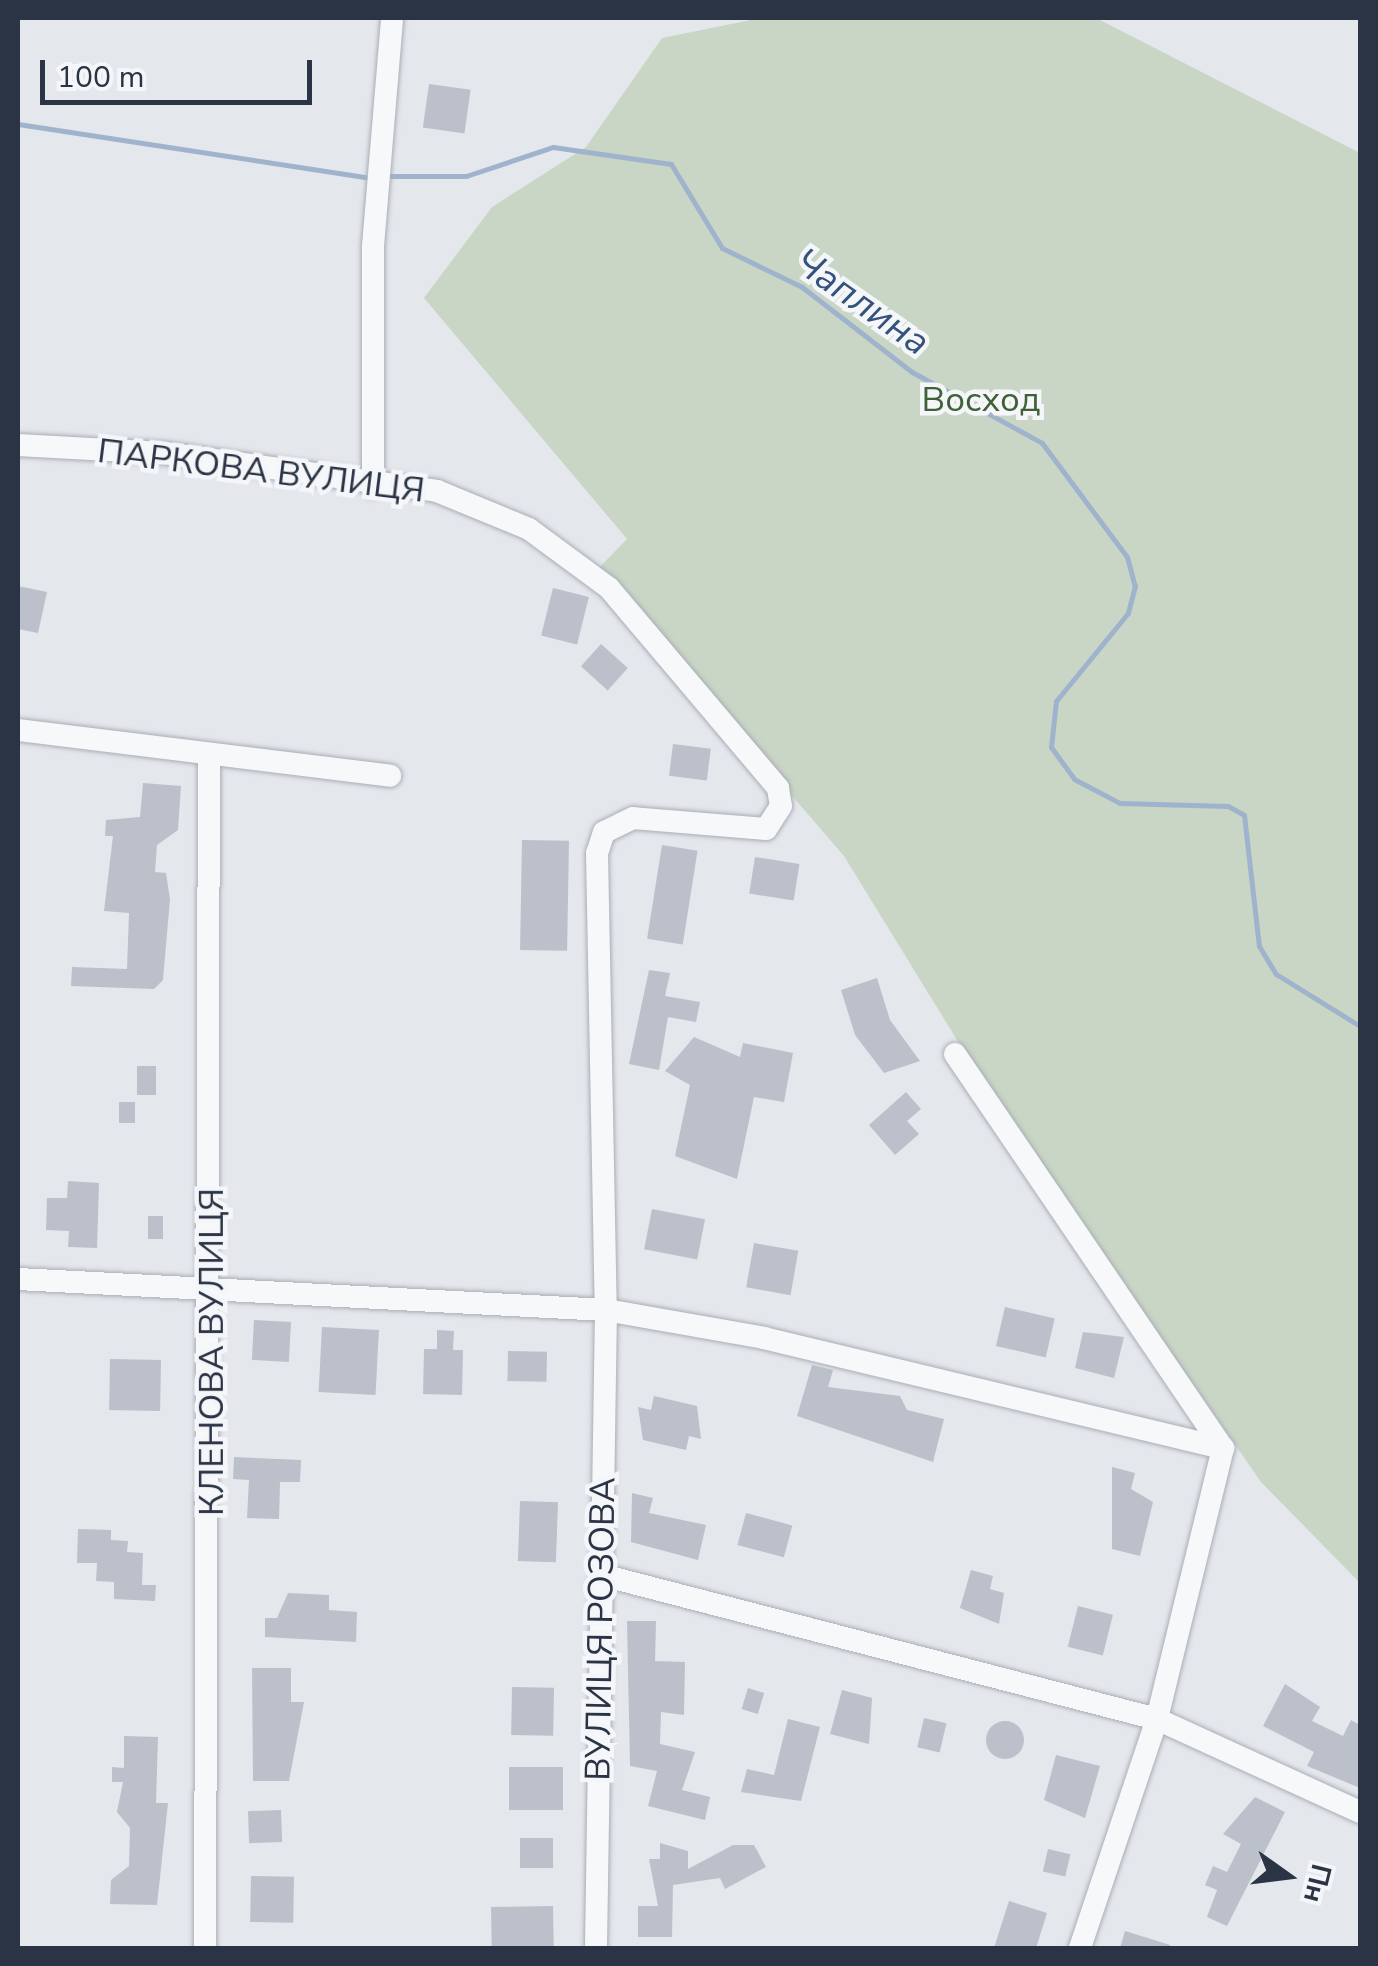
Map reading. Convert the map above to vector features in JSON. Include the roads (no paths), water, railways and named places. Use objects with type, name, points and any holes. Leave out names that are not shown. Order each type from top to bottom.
[{"type":"street","points":[[373,487],[373,246],[392,18]]},
{"type":"street","name":"ПАРКОВА ВУЛИЦЯ","points":[[18,445],[164,454],[373,487],[437,492],[529,529],[609,588],[778,788],[778,815]]},
{"type":"street","points":[[18,730],[390,776]]},
{"type":"street","name":"КЛЕНОВА ВУЛИЦЯ","points":[[204,1948],[214,1292],[209,756]]},
{"type":"street","name":"ВУЛИЦЯ РОЗОВА","points":[[596,1948],[606,1310],[599,842],[632,818],[748,832],[778,815]]},
{"type":"street","points":[[954,1054],[1223,1448],[1204,1540],[1157,1718],[1080,1948]]},
{"type":"street","points":[[18,1279],[606,1310],[764,1338],[1223,1448]]},
{"type":"street","points":[[602,1575],[1157,1718],[1360,1812]]},
{"type":"waterway","name":"Чаплина","points":[[18,124],[371,178]]},
{"type":"waterway","name":"Чаплина","points":[[391,176],[466,176],[553,147],[671,164],[722,248],[802,287],[912,372],[1042,443],[1127,557],[1135,586],[1128,613],[1056,701],[1051,747],[1074,779],[1120,803],[1228,806],[1244,815],[1259,946],[1276,974],[1360,1026]]},
{"type":"park label","name":"Восход","points":[[981,400]]}]
